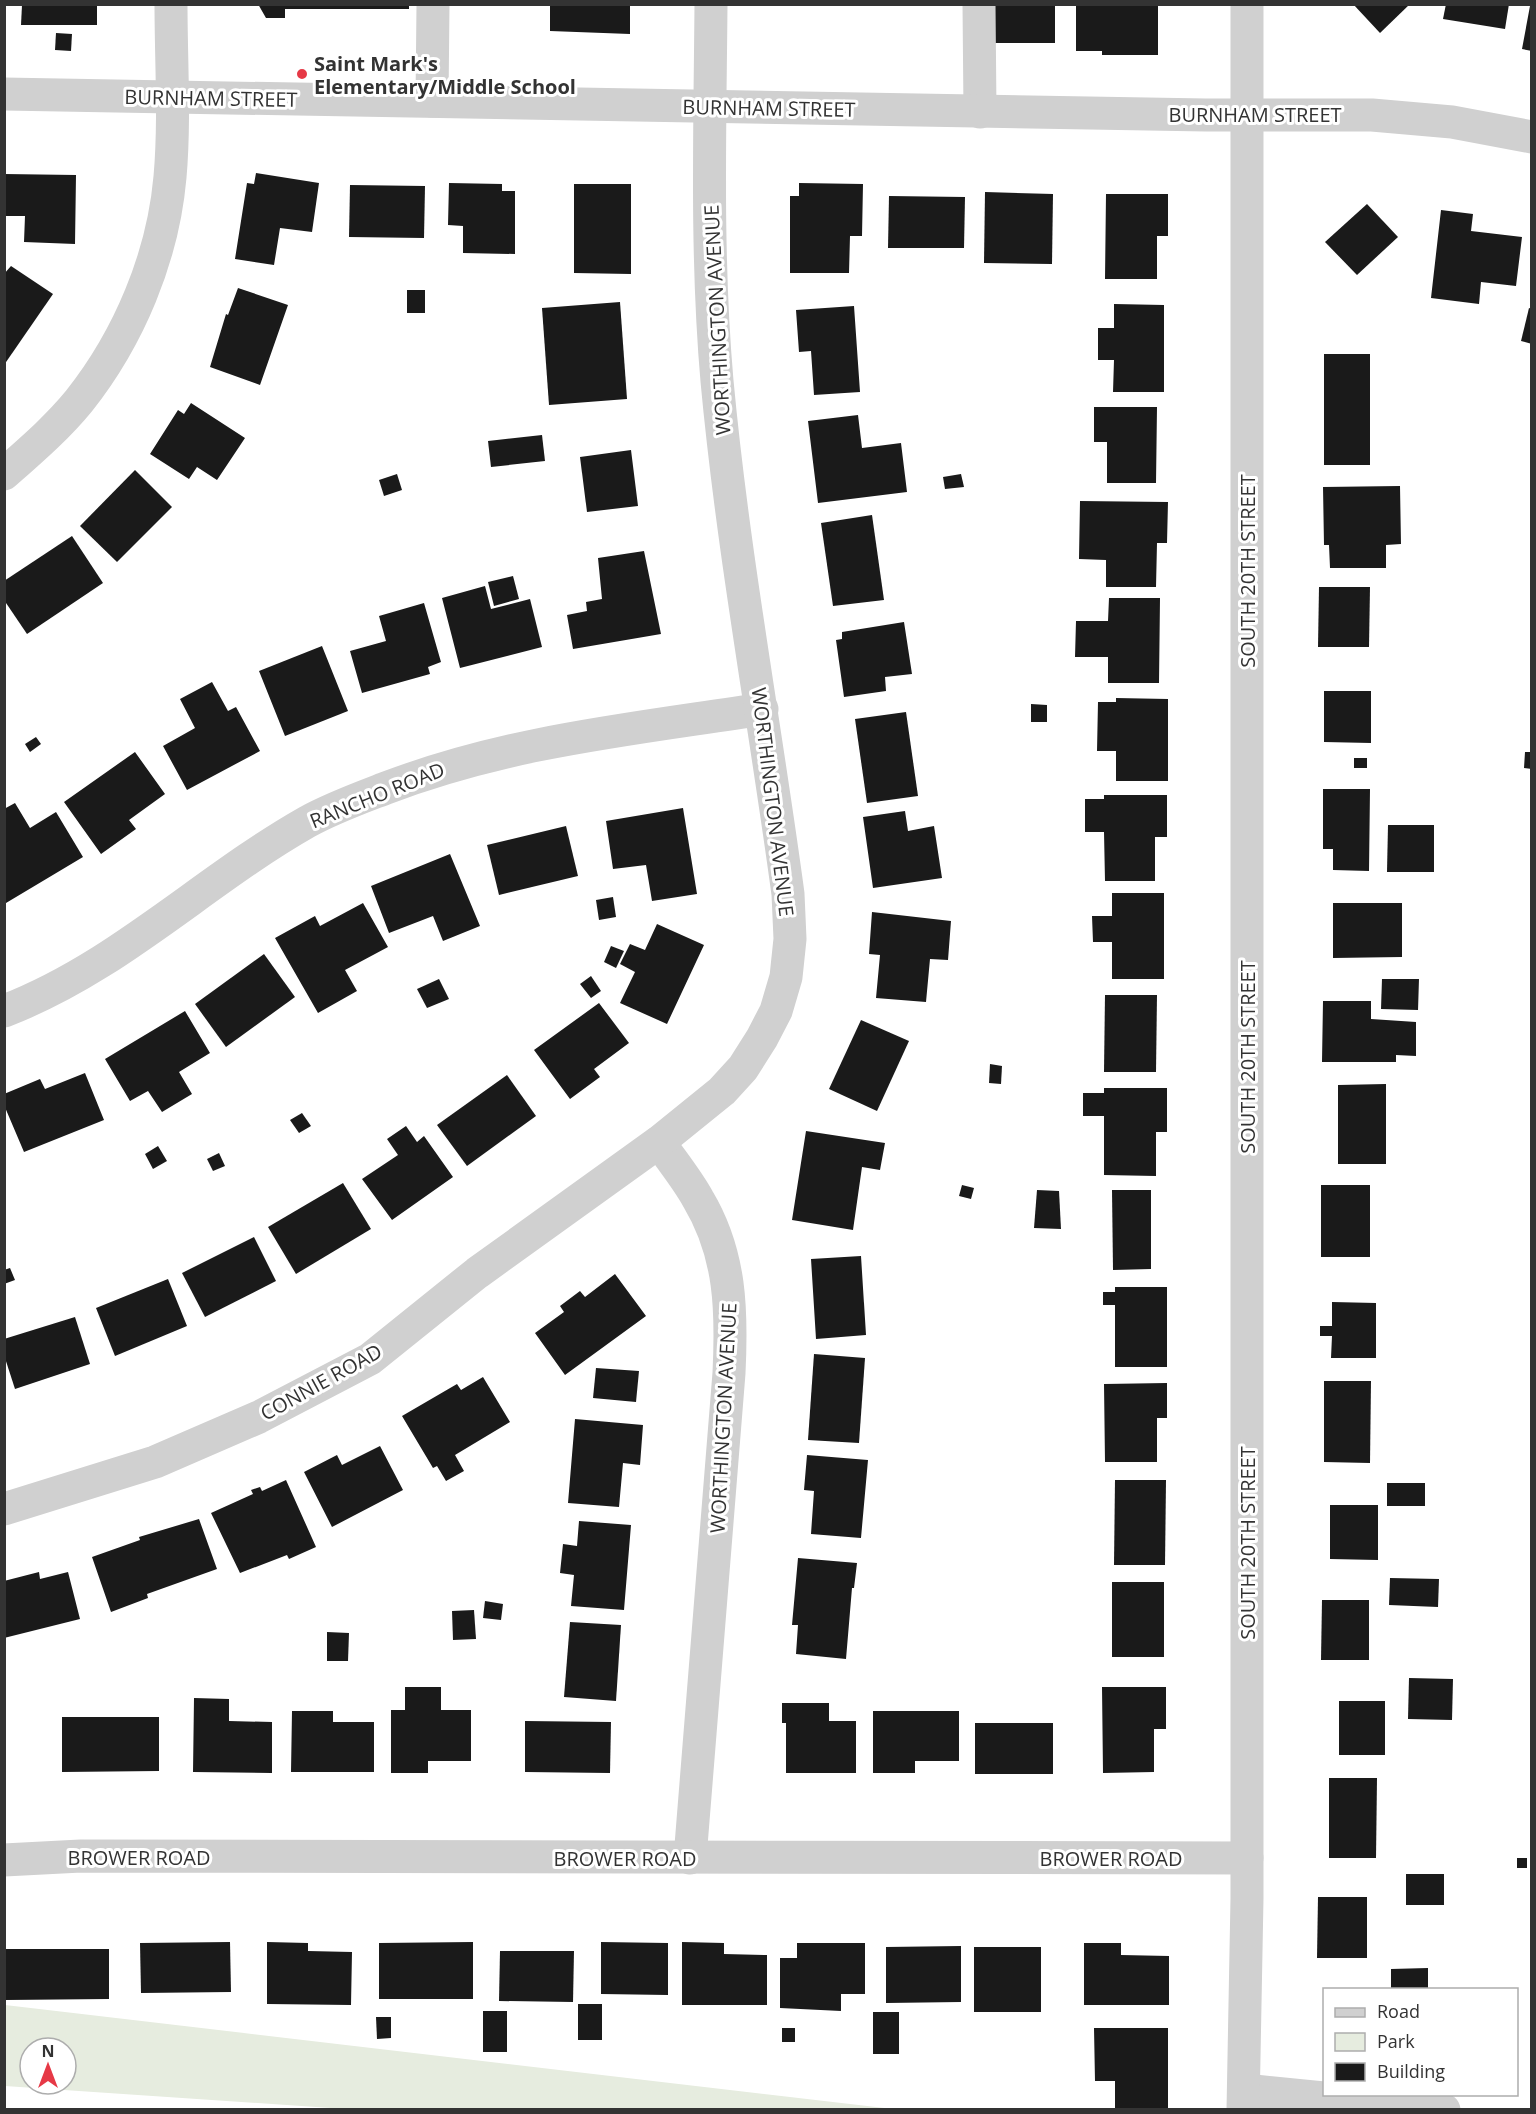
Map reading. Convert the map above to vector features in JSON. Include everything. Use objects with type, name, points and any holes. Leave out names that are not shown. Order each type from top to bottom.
[{"type":"street","points":[[4,474],[54,430],[79,401],[122,337],[138,302],[159,238],[170,176],[171,4]]},
{"type":"street","points":[[432,102],[433,4]]},
{"type":"street","name":"WORTHINGTON AVENUE","points":[[690,1858],[729,1373],[730,1296],[725,1263],[714,1230],[698,1199],[659,1142],[722,1090],[743,1068],[776,1011],[786,977],[790,939],[788,894],[728,480],[716,370],[710,240],[711,4]]},
{"type":"street","points":[[979,4],[980,112]]},
{"type":"street","name":"SOUTH 20TH STREET","points":[[1244,2100],[1247,1858],[1247,4]]},
{"type":"street","name":"BURNHAM STREET","points":[[4,94],[980,112],[1247,116],[1372,115],[1452,122],[1532,136]]},
{"type":"street","name":"RANCHO ROAD","points":[[4,1011],[28,1002],[106,960],[298,828],[348,803],[440,768],[484,755],[578,736],[762,709]]},
{"type":"street","name":"CONNIE ROAD","points":[[4,1509],[155,1462],[259,1417],[370,1359],[477,1273],[659,1142]]},
{"type":"street","name":"BROWER ROAD","points":[[4,1860],[81,1856],[1247,1858]]},
{"type":"street","points":[[1244,2100],[1444,2109]]},
{"type":"green space","points":[[5,2005],[893,2109],[360,2110],[78,2091],[78,2036],[18,2036],[18,2087],[5,2086]]},
{"type":"building","points":[[258,4],[409,4],[409,9],[285,9],[285,18],[266,18]]},
{"type":"building","points":[[550,4],[630,4],[630,34],[550,31]]},
{"type":"building","points":[[994,4],[1055,4],[1055,43],[994,43]]},
{"type":"building","points":[[1076,4],[1158,4],[1158,55],[1102,55],[1102,51],[1076,51]]},
{"type":"building","points":[[1353,4],[1410,4],[1380,33]]},
{"type":"building","points":[[1446,4],[1509,4],[1505,29],[1443,19]]},
{"type":"building","points":[[22,5],[97,5],[97,25],[21,25]]},
{"type":"building","points":[[1530,6],[1532,6],[1532,51],[1522,49]]},
{"type":"building","points":[[56,33],[72,34],[71,51],[55,50]]},
{"type":"building","points":[[256,173],[319,183],[312,232],[280,228],[274,265],[235,259],[247,183],[254,184]]},
{"type":"building","points":[[4,174],[76,175],[75,244],[24,242],[25,216],[4,216]]},
{"type":"building","points":[[449,183],[502,184],[502,191],[515,191],[515,254],[463,253],[463,226],[448,225]]},
{"type":"building","points":[[799,183],[863,184],[862,236],[850,236],[849,273],[790,273],[790,196],[799,196]]},
{"type":"building","points":[[574,184],[631,184],[631,274],[574,273]]},
{"type":"building","points":[[350,185],[425,186],[424,238],[349,237]]},
{"type":"building","points":[[985,192],[1053,194],[1052,264],[984,263]]},
{"type":"building","points":[[1106,194],[1168,194],[1168,236],[1157,236],[1157,279],[1105,279]]},
{"type":"building","points":[[889,196],[965,197],[964,248],[888,248]]},
{"type":"building","points":[[1367,204],[1398,237],[1357,275],[1325,242]]},
{"type":"building","points":[[1441,210],[1473,214],[1471,231],[1522,237],[1516,286],[1481,282],[1479,304],[1431,298]]},
{"type":"building","points":[[11,266],[53,294],[4,365],[4,274]]},
{"type":"building","points":[[238,288],[288,305],[260,385],[210,367],[226,314],[228,315]]},
{"type":"building","points":[[407,290],[425,290],[425,313],[407,313]]},
{"type":"building","points":[[620,302],[627,399],[549,405],[542,308]]},
{"type":"building","points":[[1114,304],[1164,305],[1164,392],[1113,392],[1114,360],[1098,360],[1098,328],[1114,328]]},
{"type":"building","points":[[854,306],[860,392],[814,395],[811,351],[799,352],[796,310]]},
{"type":"building","points":[[1529,308],[1532,309],[1532,344],[1521,341]]},
{"type":"building","points":[[1324,354],[1370,354],[1370,465],[1324,465]]},
{"type":"building","points":[[191,403],[245,438],[217,480],[197,467],[189,479],[150,454],[178,410],[184,414]]},
{"type":"building","points":[[1094,407],[1157,407],[1156,483],[1107,483],[1107,442],[1094,442]]},
{"type":"building","points":[[858,415],[862,448],[901,443],[907,492],[818,503],[808,421]]},
{"type":"building","points":[[542,435],[545,461],[491,467],[488,441]]},
{"type":"building","points":[[631,450],[638,506],[587,512],[580,457]]},
{"type":"building","points":[[135,470],[172,507],[117,562],[80,526]]},
{"type":"building","points":[[397,474],[402,490],[384,496],[379,480]]},
{"type":"building","points":[[961,474],[964,487],[945,489],[943,477]]},
{"type":"building","points":[[1400,486],[1401,544],[1386,545],[1386,568],[1330,568],[1329,545],[1324,545],[1323,487]]},
{"type":"building","points":[[1080,501],[1168,502],[1167,543],[1157,543],[1156,587],[1106,587],[1106,560],[1079,559]]},
{"type":"building","points":[[872,515],[884,600],[833,606],[821,523]]},
{"type":"building","points":[[72,536],[103,583],[27,634],[4,600],[4,581]]},
{"type":"building","points":[[644,551],[661,634],[573,649],[567,615],[587,611],[586,602],[602,599],[598,558]]},
{"type":"building","points":[[513,576],[519,599],[494,606],[488,582]]},
{"type":"building","points":[[485,586],[491,609],[530,599],[542,647],[460,668],[442,598]]},
{"type":"building","points":[[1319,587],[1370,587],[1369,647],[1318,647]]},
{"type":"building","points":[[1109,598],[1160,598],[1159,683],[1108,683],[1108,657],[1075,657],[1076,621],[1108,621]]},
{"type":"building","points":[[424,603],[441,662],[428,667],[430,674],[362,693],[350,651],[386,641],[379,616]]},
{"type":"building","points":[[904,622],[912,674],[885,677],[886,691],[844,697],[836,640],[842,639],[842,632]]},
{"type":"building","points":[[322,646],[348,711],[285,736],[259,671]]},
{"type":"building","points":[[212,682],[228,711],[236,707],[260,751],[187,790],[163,746],[195,728],[180,699]]},
{"type":"building","points":[[1324,691],[1371,691],[1371,743],[1324,742]]},
{"type":"building","points":[[1116,698],[1168,699],[1168,781],[1116,781],[1116,751],[1097,751],[1098,702],[1116,702]]},
{"type":"building","points":[[1031,704],[1047,705],[1047,722],[1031,722]]},
{"type":"building","points":[[906,712],[918,796],[867,803],[855,719]]},
{"type":"building","points":[[36,737],[41,744],[30,752],[25,744]]},
{"type":"building","points":[[135,752],[165,794],[129,820],[136,829],[101,854],[64,802]]},
{"type":"building","points":[[1525,752],[1532,752],[1532,769],[1524,768]]},
{"type":"building","points":[[1354,758],[1367,758],[1367,768],[1354,768]]},
{"type":"building","points":[[1323,789],[1370,789],[1369,871],[1333,870],[1333,849],[1323,849]]},
{"type":"building","points":[[1104,795],[1167,795],[1167,837],[1155,837],[1155,881],[1105,881],[1104,832],[1085,832],[1085,799],[1104,799]]},
{"type":"building","points":[[15,803],[30,828],[56,812],[83,857],[6,903],[4,809]]},
{"type":"building","points":[[683,808],[697,894],[652,901],[646,865],[613,869],[606,821]]},
{"type":"building","points":[[905,811],[908,831],[934,826],[942,878],[873,888],[863,817]]},
{"type":"building","points":[[1388,825],[1434,825],[1434,872],[1387,872]]},
{"type":"building","points":[[566,826],[578,876],[499,895],[487,845]]},
{"type":"building","points":[[450,854],[480,926],[443,941],[433,916],[389,933],[371,886]]},
{"type":"building","points":[[1112,893],[1164,893],[1164,979],[1112,979],[1112,942],[1093,942],[1092,916],[1112,916]]},
{"type":"building","points":[[613,897],[616,917],[599,920],[596,900]]},
{"type":"building","points":[[363,903],[388,947],[345,970],[357,991],[318,1013],[275,938],[315,916],[320,926]]},
{"type":"building","points":[[1333,903],[1402,903],[1402,957],[1333,958]]},
{"type":"building","points":[[872,912],[951,921],[948,960],[930,959],[926,1002],[876,998],[880,955],[869,954]]},
{"type":"building","points":[[657,924],[704,945],[667,1024],[620,1003],[635,972],[620,964],[630,944],[645,950]]},
{"type":"building","points":[[611,946],[624,951],[616,968],[604,962]]},
{"type":"building","points":[[264,954],[295,997],[226,1047],[195,1004]]},
{"type":"building","points":[[591,976],[601,991],[591,998],[580,984]]},
{"type":"building","points":[[439,979],[449,999],[427,1008],[417,989]]},
{"type":"building","points":[[1382,979],[1419,979],[1418,1010],[1381,1009]]},
{"type":"building","points":[[1105,995],[1157,995],[1156,1072],[1104,1072]]},
{"type":"building","points":[[1323,1001],[1371,1001],[1371,1019],[1416,1022],[1416,1056],[1396,1055],[1396,1062],[1322,1062]]},
{"type":"building","points":[[599,1003],[629,1043],[594,1069],[600,1077],[570,1099],[534,1050]]},
{"type":"building","points":[[185,1011],[210,1053],[179,1072],[192,1094],[162,1112],[148,1091],[130,1101],[105,1059]]},
{"type":"building","points":[[861,1020],[909,1041],[877,1111],[829,1089]]},
{"type":"building","points":[[990,1064],[1002,1066],[1001,1084],[989,1083]]},
{"type":"building","points":[[85,1073],[104,1120],[24,1152],[4,1105],[4,1094],[40,1079],[45,1089]]},
{"type":"building","points":[[507,1075],[536,1116],[467,1166],[437,1125]]},
{"type":"building","points":[[1386,1084],[1386,1164],[1338,1164],[1338,1085]]},
{"type":"building","points":[[1104,1088],[1167,1088],[1167,1132],[1156,1132],[1156,1176],[1104,1175],[1104,1116],[1083,1116],[1083,1093],[1104,1093]]},
{"type":"building","points":[[302,1113],[311,1126],[299,1133],[290,1120]]},
{"type":"building","points":[[406,1126],[417,1142],[424,1136],[453,1177],[392,1220],[362,1179],[398,1155],[387,1139]]},
{"type":"building","points":[[806,1131],[885,1143],[880,1170],[862,1167],[853,1230],[792,1220]]},
{"type":"building","points":[[158,1146],[167,1161],[153,1169],[145,1154]]},
{"type":"building","points":[[219,1153],[225,1166],[213,1171],[207,1159]]},
{"type":"building","points":[[343,1183],[371,1229],[296,1274],[268,1227]]},
{"type":"building","points":[[962,1185],[974,1188],[971,1199],[959,1196]]},
{"type":"building","points":[[1321,1185],[1370,1185],[1370,1257],[1321,1257]]},
{"type":"building","points":[[1037,1190],[1059,1191],[1061,1229],[1034,1228]]},
{"type":"building","points":[[1112,1190],[1151,1190],[1151,1269],[1113,1270]]},
{"type":"building","points":[[254,1237],[276,1281],[205,1317],[182,1273]]},
{"type":"building","points":[[861,1256],[866,1335],[816,1339],[811,1259]]},
{"type":"building","points":[[10,1268],[15,1280],[4,1284],[4,1270]]},
{"type":"building","points":[[615,1274],[646,1316],[565,1375],[535,1333],[564,1312],[560,1306],[580,1291],[585,1297]]},
{"type":"building","points":[[168,1279],[187,1326],[115,1356],[96,1308]]},
{"type":"building","points":[[1115,1287],[1167,1287],[1167,1367],[1115,1367],[1115,1305],[1103,1305],[1103,1292],[1115,1292]]},
{"type":"building","points":[[1332,1302],[1376,1303],[1376,1358],[1331,1358],[1332,1336],[1320,1336],[1320,1326],[1332,1326]]},
{"type":"building","points":[[75,1317],[90,1364],[15,1389],[4,1355],[4,1339]]},
{"type":"building","points":[[814,1354],[865,1358],[859,1443],[808,1440]]},
{"type":"building","points":[[596,1368],[639,1371],[636,1402],[593,1398]]},
{"type":"building","points":[[483,1377],[510,1422],[455,1455],[464,1471],[446,1481],[437,1466],[433,1468],[402,1416],[457,1384],[461,1390]]},
{"type":"building","points":[[1324,1381],[1371,1381],[1370,1463],[1324,1462]]},
{"type":"building","points":[[1167,1383],[1167,1418],[1157,1418],[1157,1462],[1105,1462],[1104,1384]]},
{"type":"building","points":[[575,1419],[643,1425],[640,1465],[623,1463],[619,1507],[568,1503]]},
{"type":"building","points":[[380,1446],[403,1490],[332,1527],[304,1472],[337,1455],[342,1465]]},
{"type":"building","points":[[807,1455],[868,1460],[861,1538],[811,1534],[814,1491],[804,1490]]},
{"type":"building","points":[[286,1480],[316,1547],[289,1559],[287,1555],[240,1573],[211,1513],[253,1494],[251,1490],[260,1487],[262,1491]]},
{"type":"building","points":[[1115,1480],[1166,1480],[1165,1565],[1114,1565]]},
{"type":"building","points":[[1387,1483],[1425,1483],[1425,1506],[1387,1506]]},
{"type":"building","points":[[1330,1505],[1378,1505],[1378,1560],[1330,1559]]},
{"type":"building","points":[[199,1519],[217,1569],[147,1594],[148,1598],[111,1612],[92,1557],[140,1540],[139,1537]]},
{"type":"building","points":[[579,1521],[631,1525],[624,1610],[571,1606],[574,1575],[560,1573],[563,1544],[577,1546]]},
{"type":"building","points":[[798,1558],[857,1563],[854,1588],[852,1588],[846,1659],[796,1654],[798,1625],[792,1625]]},
{"type":"building","points":[[39,1572],[40,1579],[68,1572],[80,1619],[4,1638],[4,1581]]},
{"type":"building","points":[[1390,1578],[1439,1579],[1438,1607],[1389,1605]]},
{"type":"building","points":[[1112,1582],[1164,1582],[1164,1657],[1112,1657]]},
{"type":"building","points":[[1322,1600],[1369,1600],[1369,1660],[1321,1660]]},
{"type":"building","points":[[485,1601],[503,1604],[501,1620],[483,1618]]},
{"type":"building","points":[[474,1610],[476,1639],[453,1640],[452,1611]]},
{"type":"building","points":[[570,1622],[621,1625],[616,1701],[564,1697]]},
{"type":"building","points":[[327,1632],[349,1633],[348,1661],[327,1661]]},
{"type":"building","points":[[1409,1678],[1453,1679],[1452,1720],[1408,1719]]},
{"type":"building","points":[[405,1687],[441,1687],[441,1710],[471,1710],[471,1761],[428,1761],[428,1773],[391,1773],[391,1710],[405,1710]]},
{"type":"building","points":[[1102,1687],[1166,1687],[1166,1729],[1154,1729],[1154,1772],[1103,1773]]},
{"type":"building","points":[[194,1698],[229,1699],[229,1721],[272,1722],[272,1773],[193,1772]]},
{"type":"building","points":[[1339,1701],[1385,1701],[1385,1755],[1339,1755]]},
{"type":"building","points":[[782,1703],[829,1703],[829,1721],[856,1721],[856,1773],[786,1773],[786,1723],[782,1723]]},
{"type":"building","points":[[292,1711],[333,1711],[333,1722],[374,1722],[374,1772],[291,1772]]},
{"type":"building","points":[[873,1711],[959,1711],[959,1761],[915,1761],[915,1773],[873,1773]]},
{"type":"building","points":[[62,1717],[159,1717],[159,1771],[62,1772]]},
{"type":"building","points":[[525,1721],[611,1722],[610,1773],[525,1772]]},
{"type":"building","points":[[975,1723],[1053,1723],[1053,1774],[975,1774]]},
{"type":"building","points":[[1329,1778],[1377,1778],[1376,1858],[1329,1858]]},
{"type":"building","points":[[1517,1858],[1527,1858],[1527,1868],[1517,1868]]},
{"type":"building","points":[[1406,1874],[1444,1874],[1444,1905],[1406,1905]]},
{"type":"building","points":[[1318,1897],[1367,1897],[1367,1958],[1317,1958]]},
{"type":"building","points":[[230,1942],[231,1992],[141,1993],[140,1943]]},
{"type":"building","points":[[267,1942],[308,1943],[308,1951],[352,1952],[351,2005],[267,2004]]},
{"type":"building","points":[[473,1942],[473,1999],[379,1999],[379,1943]]},
{"type":"building","points":[[601,1942],[668,1943],[668,1995],[601,1994]]},
{"type":"building","points":[[682,1942],[724,1943],[724,1954],[767,1955],[767,2005],[682,2005]]},
{"type":"building","points":[[797,1943],[865,1943],[865,1994],[841,1994],[841,2011],[780,2008],[780,1958],[797,1958]]},
{"type":"building","points":[[1084,1943],[1121,1943],[1121,1955],[1169,1956],[1169,2005],[1084,2005]]},
{"type":"building","points":[[961,1946],[961,2002],[886,2003],[886,1947]]},
{"type":"building","points":[[974,1947],[1041,1947],[1041,2012],[974,2012]]},
{"type":"building","points":[[4,1949],[109,1949],[109,1999],[5,2000]]},
{"type":"building","points":[[500,1951],[574,1951],[573,2002],[499,2001]]},
{"type":"building","points":[[1428,1968],[1428,1988],[1391,1988],[1391,1969]]},
{"type":"building","points":[[578,2004],[602,2004],[602,2040],[578,2040]]},
{"type":"building","points":[[483,2011],[507,2011],[507,2052],[483,2052]]},
{"type":"building","points":[[873,2012],[899,2012],[899,2054],[873,2054]]},
{"type":"building","points":[[376,2017],[391,2017],[391,2038],[377,2039]]},
{"type":"building","points":[[782,2028],[795,2028],[795,2042],[782,2042]]},
{"type":"building","points":[[1094,2028],[1168,2028],[1168,2110],[1115,2110],[1115,2081],[1095,2081]]},
{"type":"place","name":"Saint Mark's Elementary/Middle School","points":[[302,74]]}]
